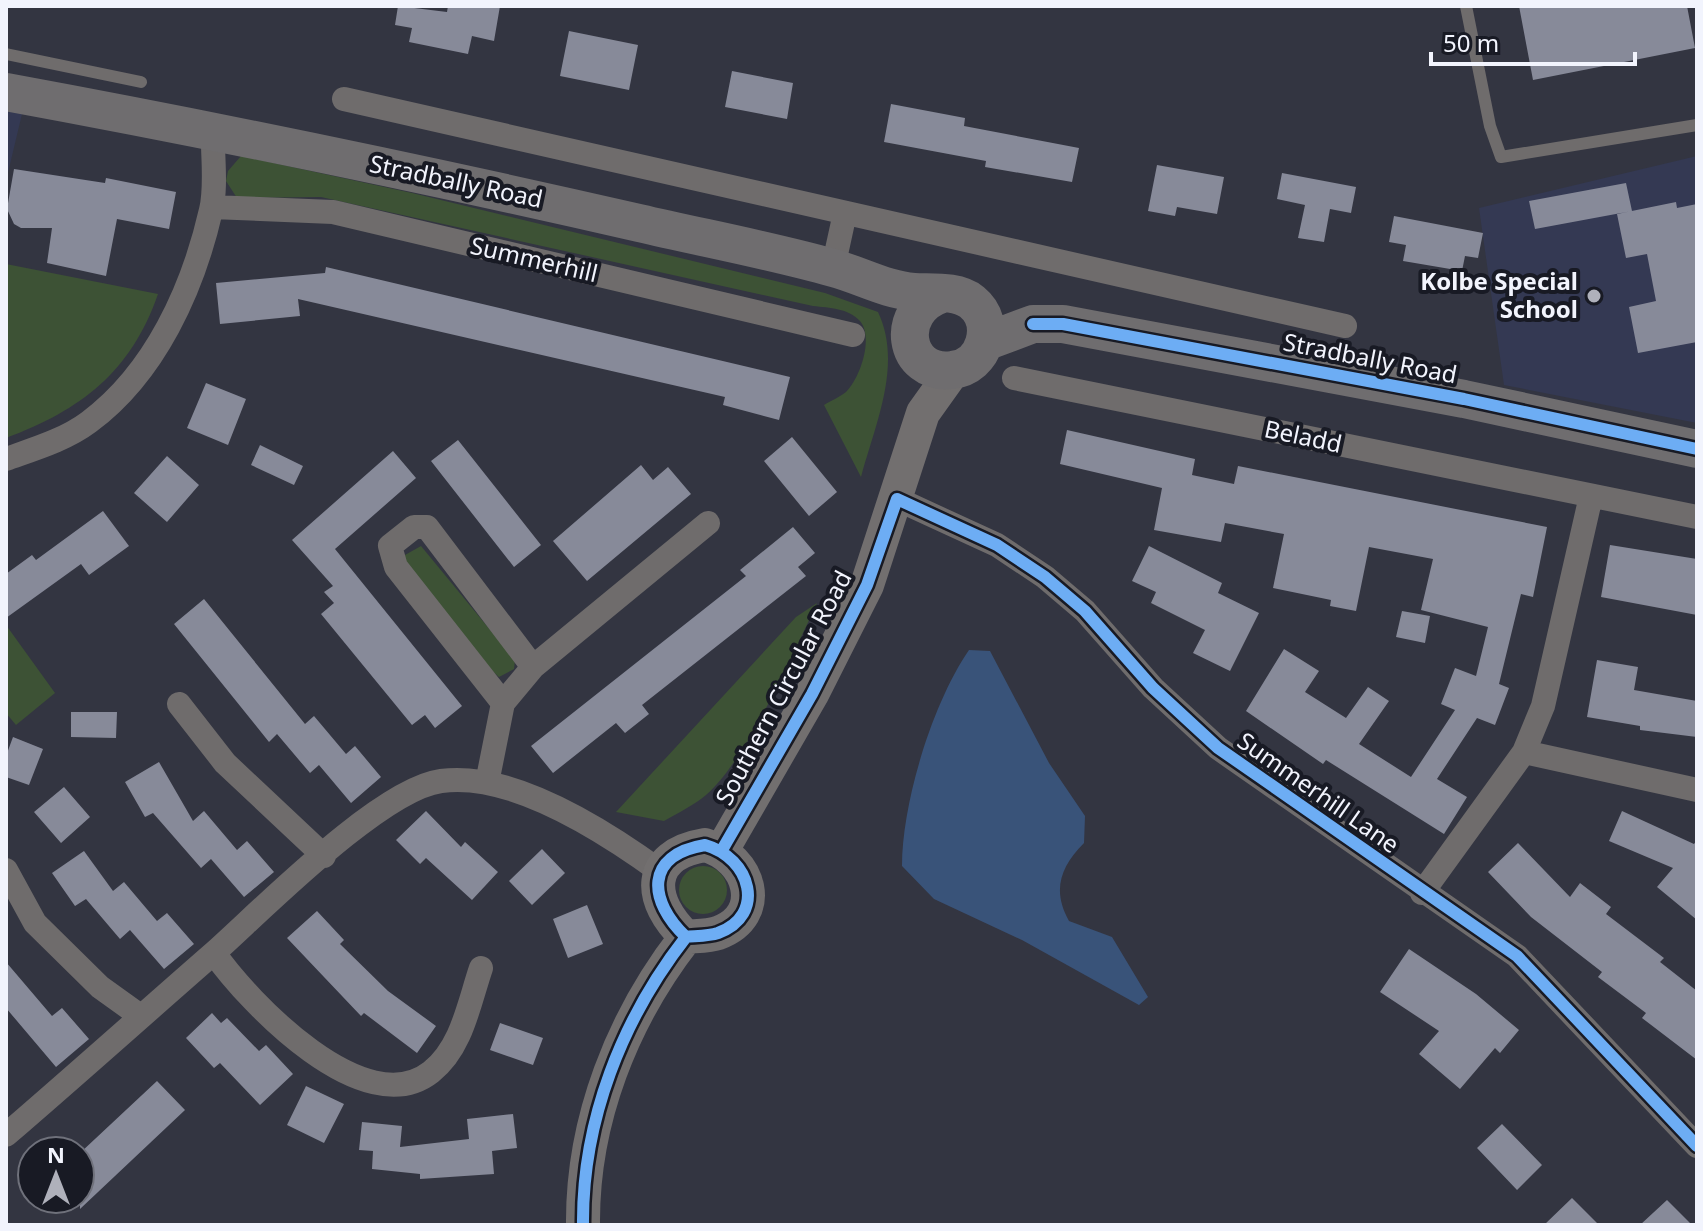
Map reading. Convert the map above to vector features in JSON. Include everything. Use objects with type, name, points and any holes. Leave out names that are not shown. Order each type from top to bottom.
[{"type":"main road","name":"Stradbally Road","points":[[6,92],[213,130],[833,268],[932,299],[1033,324],[1063,324],[1402,387],[1697,449]]},
{"type":"main road","points":[[932,299],[981,312],[986,327],[985,342],[979,356],[967,366],[953,371],[938,370],[914,352],[909,338],[910,323],[932,299]]},
{"type":"main road","name":"Stradbally Road","points":[[985,342],[1033,324]]},
{"type":"main road","name":"Southern Circular Road","points":[[914,352],[923,413]]},
{"type":"main road","name":"Southern Circular Road","points":[[722,850],[812,694],[867,585],[923,413],[953,371]]},
{"type":"main road","points":[[583,1225],[589,1136],[606,1082],[667,961],[686,937],[718,933],[733,925],[744,910],[748,893],[745,876],[736,860],[722,850],[705,845],[687,848],[672,858],[661,872],[657,889],[660,906],[686,937]]},
{"type":"street","points":[[344,99],[1345,326]]},
{"type":"street","points":[[6,459],[46,445],[87,423],[123,394],[148,362],[167,328],[212,207],[213,130]]},
{"type":"street","name":"Summerhill","points":[[212,207],[333,212],[853,335]]},
{"type":"street","points":[[833,268],[845,213]]},
{"type":"street","name":"Beladd","points":[[1014,378],[1697,517]]},
{"type":"street","points":[[1422,893],[1524,752],[1543,706],[1591,496]]},
{"type":"street","name":"Summerhill Lane","points":[[897,499],[997,545],[1045,577],[1085,611],[1153,688],[1218,748],[1422,893],[1517,956],[1697,1146]]},
{"type":"street","points":[[487,783],[503,703],[533,667],[708,523]]},
{"type":"street","points":[[503,703],[396,567],[390,546],[414,527],[427,527],[533,667]]},
{"type":"street","points":[[179,704],[225,763],[324,856]]},
{"type":"street","points":[[1524,752],[1697,790]]},
{"type":"street","points":[[6,1135],[103,1052],[139,1015],[324,856],[407,791],[441,781],[487,783],[515,791],[596,829],[661,872]]},
{"type":"street","points":[[6,870],[35,923],[100,987],[139,1015]]},
{"type":"street","points":[[214,953],[236,984],[330,1063],[380,1085],[397,1087],[431,1072],[453,1048],[481,968]]},
{"type":"lane","points":[[1466,6],[1490,126],[1501,157],[1697,125]]},
{"type":"lane","points":[[6,54],[141,82]]},
{"type":"shaded area","points":[[6,111],[22,114],[6,181]]},
{"type":"shaded area","name":"Kolbe Special School","points":[[1697,156],[1697,423],[1504,385],[1479,208]]},
{"type":"shaded area","points":[[969,650],[990,651],[1049,763],[1085,816],[1084,843],[1064,870],[1061,900],[1069,921],[1112,937],[1148,997],[1139,1005],[1022,940],[934,899],[902,866],[907,813],[922,754],[943,697]]},
{"type":"green space","points":[[241,156],[412,193],[825,293],[878,312],[888,352],[887,373],[879,416],[861,477],[824,405],[846,392],[864,358],[864,328],[850,313],[321,197],[237,198],[226,181],[228,171]]},
{"type":"green space","points":[[6,264],[158,294],[133,345],[100,385],[58,415],[6,438]]},
{"type":"green space","points":[[421,546],[515,660],[514,669],[499,677],[488,667],[404,564],[405,555]]},
{"type":"green space","points":[[817,603],[753,732],[737,758],[706,795],[664,821],[616,812],[796,617]]},
{"type":"green space","points":[[6,625],[55,693],[16,725],[6,713]]},
{"type":"green space","points":[[703,866],[720,873],[727,890],[720,907],[703,914],[686,907],[679,890],[686,873]]},
{"type":"building","points":[[398,6],[447,12],[448,6],[500,6],[494,41],[472,36],[468,54],[409,42],[412,28],[395,25]]},
{"type":"building","points":[[1519,6],[1687,6],[1695,48],[1533,80]]},
{"type":"building","points":[[569,31],[638,45],[629,90],[560,76]]},
{"type":"building","points":[[732,71],[793,83],[787,119],[725,107]]},
{"type":"building","points":[[891,104],[965,118],[964,126],[1079,148],[1072,182],[985,167],[986,161],[884,142]]},
{"type":"building","points":[[1157,165],[1224,177],[1217,214],[1177,207],[1175,216],[1148,211]]},
{"type":"building","points":[[14,169],[105,183],[106,178],[176,192],[169,229],[117,219],[106,276],[47,263],[52,228],[21,228],[14,224],[7,209]]},
{"type":"building","points":[[1282,173],[1356,187],[1351,213],[1330,209],[1324,242],[1298,238],[1305,205],[1277,199]]},
{"type":"building","points":[[1626,183],[1632,211],[1535,229],[1529,201]]},
{"type":"building","points":[[1676,202],[1677,208],[1697,204],[1697,342],[1638,353],[1629,307],[1656,301],[1647,254],[1626,258],[1617,214]]},
{"type":"building","points":[[1394,216],[1483,233],[1478,258],[1465,256],[1462,271],[1403,261],[1406,245],[1389,242]]},
{"type":"building","points":[[326,267],[790,377],[779,420],[723,405],[725,397],[298,299],[300,316],[220,324],[216,283],[325,273]]},
{"type":"building","points":[[206,383],[246,399],[228,445],[187,428]]},
{"type":"building","points":[[1067,430],[1195,459],[1192,475],[1234,484],[1238,466],[1547,527],[1533,597],[1521,594],[1499,684],[1509,688],[1495,725],[1477,718],[1437,779],[1467,797],[1444,834],[1326,760],[1323,764],[1246,711],[1284,649],[1319,671],[1305,692],[1346,718],[1368,687],[1389,701],[1359,744],[1411,777],[1455,710],[1441,704],[1455,668],[1476,676],[1488,627],[1421,610],[1433,559],[1369,547],[1356,611],[1330,606],[1331,600],[1273,588],[1284,534],[1225,523],[1221,542],[1154,530],[1162,488],[1060,464]]},
{"type":"building","points":[[792,437],[837,492],[809,516],[764,461]]},
{"type":"building","points":[[458,440],[541,545],[514,567],[431,461]]},
{"type":"building","points":[[260,445],[303,466],[294,485],[251,465]]},
{"type":"building","points":[[393,451],[416,478],[335,549],[462,706],[435,728],[425,715],[412,725],[321,614],[334,603],[324,592],[333,586],[292,540]]},
{"type":"building","points":[[167,456],[199,485],[167,522],[134,493]]},
{"type":"building","points":[[641,465],[653,480],[668,467],[691,494],[587,581],[553,541]]},
{"type":"building","points":[[103,511],[129,546],[89,575],[81,564],[6,618],[6,574],[32,555],[36,560]]},
{"type":"building","points":[[793,527],[815,553],[798,567],[806,576],[642,705],[649,714],[625,733],[616,723],[553,773],[531,746],[746,576],[740,570]]},
{"type":"building","points":[[1610,545],[1697,559],[1697,615],[1601,597]]},
{"type":"building","points":[[1149,546],[1222,583],[1218,593],[1259,613],[1230,671],[1193,653],[1205,630],[1151,603],[1156,592],[1132,581]]},
{"type":"building","points":[[204,599],[305,724],[314,716],[346,754],[355,746],[381,777],[351,803],[319,765],[310,773],[277,734],[269,742],[174,624]]},
{"type":"building","points":[[1402,611],[1430,616],[1425,643],[1396,637]]},
{"type":"building","points":[[1597,660],[1638,667],[1634,690],[1697,701],[1697,737],[1640,730],[1640,726],[1587,717]]},
{"type":"building","points":[[71,712],[117,712],[116,738],[71,737]]},
{"type":"building","points":[[13,737],[43,749],[29,785],[6,777],[6,756]]},
{"type":"building","points":[[159,762],[193,821],[204,811],[237,850],[247,841],[274,872],[244,897],[211,859],[201,868],[153,813],[145,817],[125,782]]},
{"type":"building","points":[[64,787],[90,817],[61,843],[34,812]]},
{"type":"building","points":[[426,811],[461,847],[465,842],[498,872],[472,900],[426,858],[420,864],[396,840]]},
{"type":"building","points":[[1622,811],[1694,844],[1697,840],[1697,920],[1657,887],[1673,868],[1609,841]]},
{"type":"building","points":[[1518,843],[1570,897],[1580,883],[1611,907],[1606,914],[1664,958],[1660,962],[1697,991],[1697,1060],[1642,1018],[1646,1013],[1598,977],[1602,972],[1531,917],[1488,872]]},
{"type":"building","points":[[542,849],[565,873],[532,905],[509,881]]},
{"type":"building","points":[[84,851],[113,891],[124,882],[157,921],[167,913],[194,944],[164,969],[130,930],[120,939],[86,899],[75,906],[52,873]]},
{"type":"building","points":[[587,905],[603,944],[568,958],[553,919]]},
{"type":"building","points":[[317,911],[344,940],[340,944],[388,991],[436,1026],[417,1053],[364,1013],[361,1016],[287,938]]},
{"type":"building","points":[[1409,949],[1476,994],[1519,1030],[1500,1053],[1495,1048],[1460,1089],[1419,1054],[1439,1031],[1380,992]]},
{"type":"building","points":[[6,962],[52,1016],[62,1008],[89,1039],[56,1067],[6,1008]]},
{"type":"building","points":[[212,1013],[221,1023],[227,1018],[259,1051],[266,1045],[293,1074],[260,1105],[220,1063],[214,1068],[186,1038]]},
{"type":"building","points":[[500,1023],[543,1038],[533,1065],[490,1050]]},
{"type":"building","points":[[157,1081],[185,1110],[96,1194],[96,1138]]},
{"type":"building","points":[[306,1086],[344,1104],[324,1143],[287,1125]]},
{"type":"building","points":[[513,1114],[517,1148],[492,1151],[494,1174],[420,1179],[420,1174],[372,1169],[373,1151],[359,1150],[362,1122],[402,1126],[400,1147],[469,1139],[467,1119]]},
{"type":"building","points":[[1502,1124],[1542,1165],[1517,1190],[1477,1148]]},
{"type":"building","points":[[1572,1198],[1599,1225],[1544,1225]]},
{"type":"building","points":[[1667,1200],[1692,1225],[1640,1225]]},
{"type":"cycle path","points":[[1033,324],[1063,324],[1464,399],[1697,449]]},
{"type":"cycle path","points":[[722,850],[812,694],[867,585],[897,499],[997,545],[1045,577],[1085,611],[1153,688],[1218,748],[1517,956],[1697,1146]]},
{"type":"cycle path","points":[[705,845],[733,862],[742,874],[748,901],[733,925],[718,933],[686,937],[664,909],[658,881],[662,869],[671,859],[685,850],[705,845]]},
{"type":"cycle path","points":[[583,1225],[590,1148],[610,1073],[643,1002],[686,937]]},
{"type":"place","name":"Kolbe Special School","points":[[1594,296]]}]
